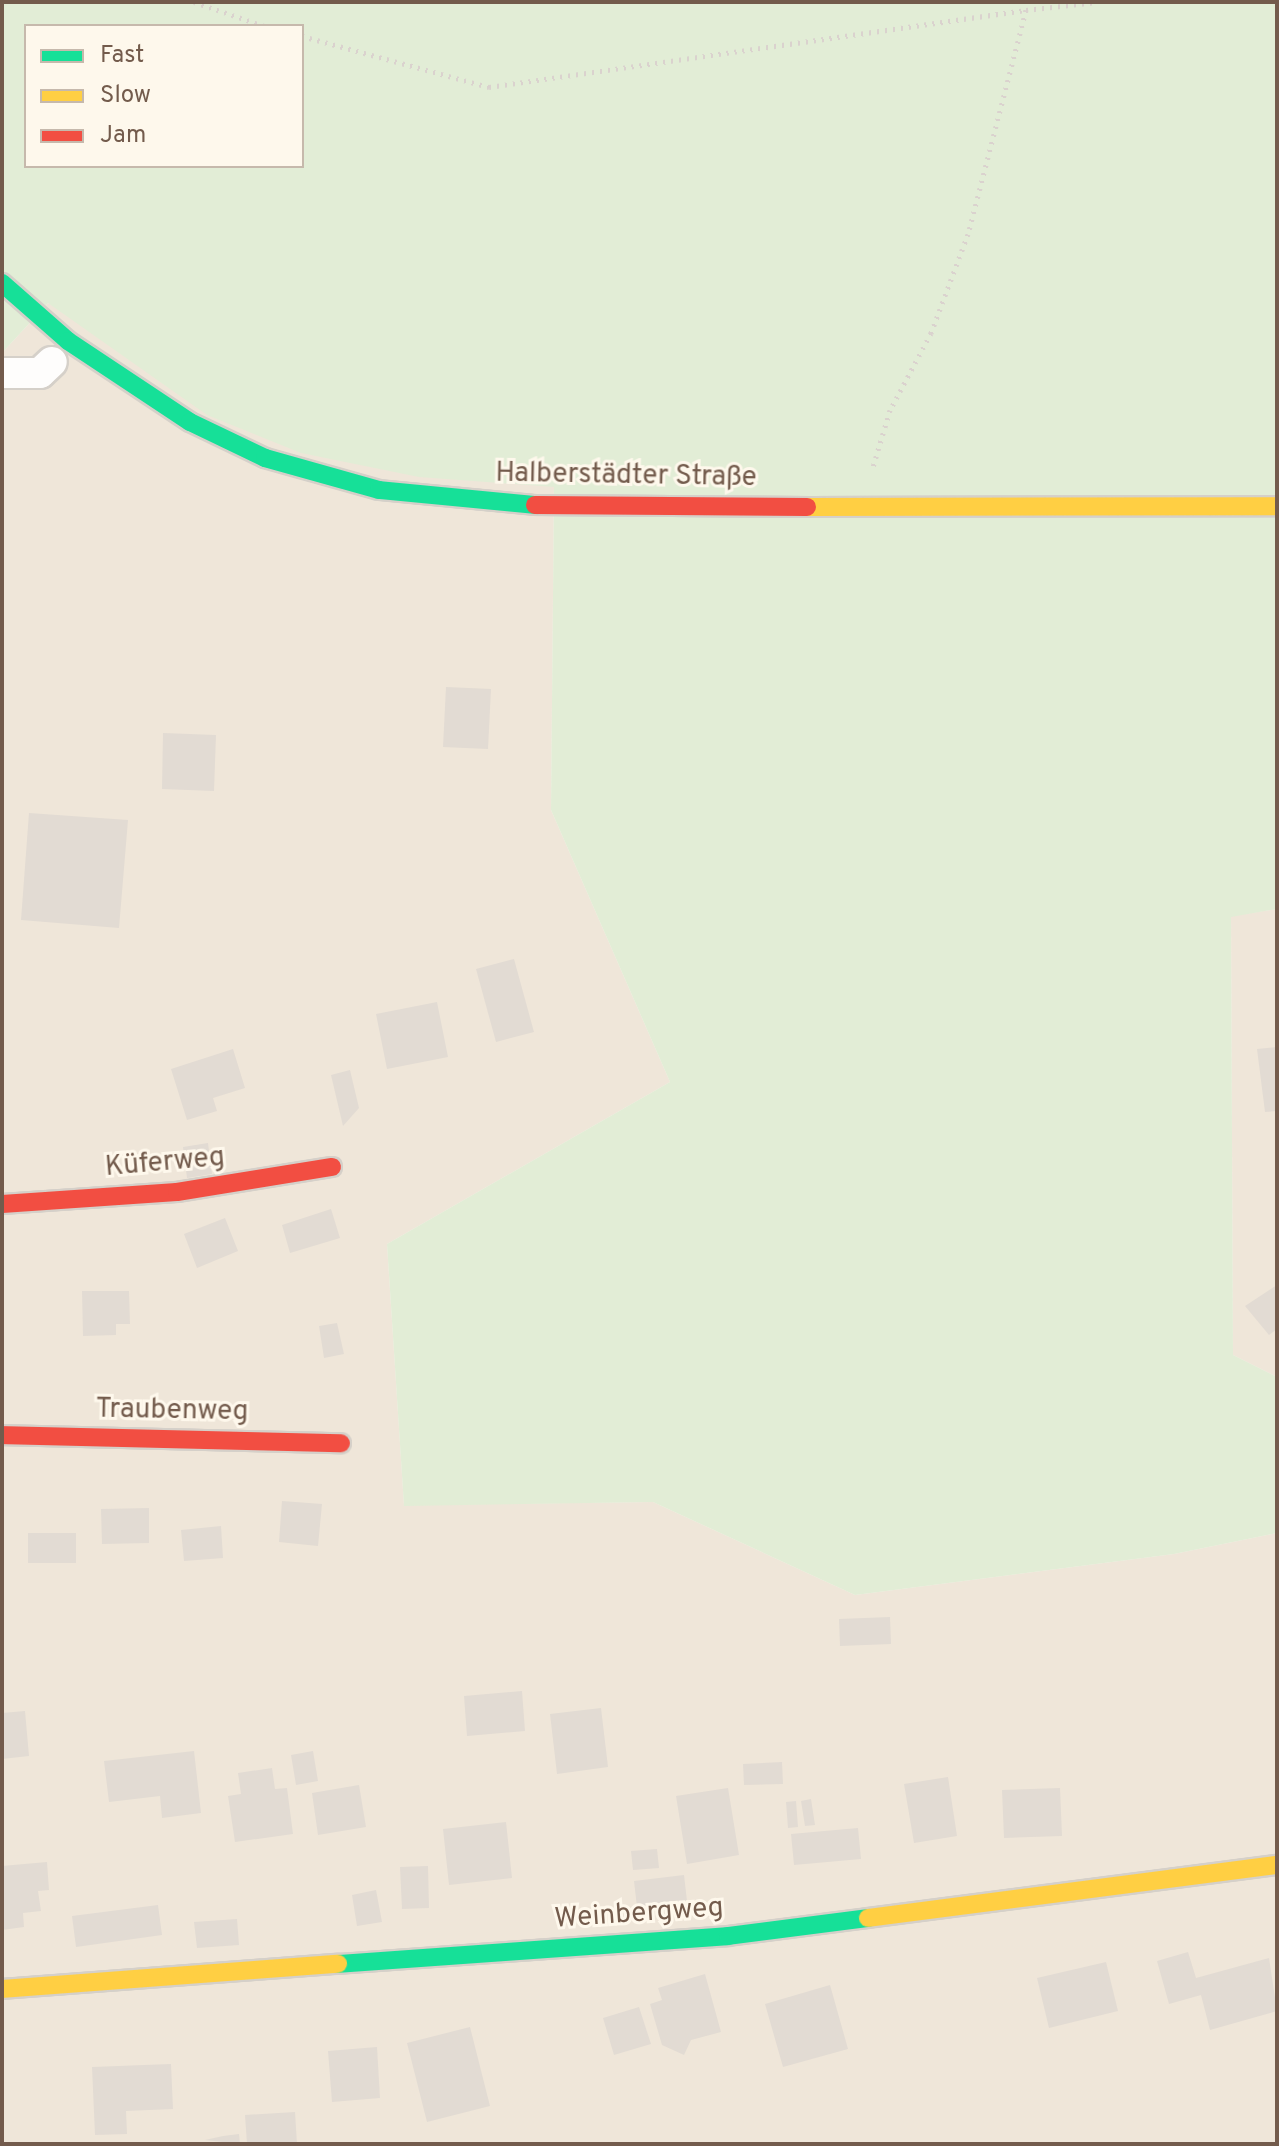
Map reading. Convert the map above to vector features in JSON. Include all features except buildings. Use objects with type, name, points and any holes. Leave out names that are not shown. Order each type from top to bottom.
[{"type":"street","name":"Halberstädter Straße","points":[[2,283],[25,306],[127,384],[190,422],[265,458],[342,482],[418,496],[527,505],[1277,506]]},
{"type":"street","points":[[2,373],[40,373],[52,362]]},
{"type":"street","name":"Küferweg","points":[[2,1204],[177,1192],[332,1167]]},
{"type":"street","name":"Traubenweg","points":[[2,1435],[341,1443]]},
{"type":"street","name":"Weinbergweg","points":[[2,1989],[728,1936],[1277,1865]]},
{"type":"path","points":[[194,2],[258,24]]},
{"type":"path","points":[[862,506],[890,410],[931,333],[968,234],[1026,2]]},
{"type":"path","points":[[304,37],[489,87],[1097,2]]},
{"type":"shaded area","points":[[48,303],[554,486],[551,810],[670,1082],[387,1244],[404,1505],[653,1502],[855,1595],[1174,1554],[1277,1533],[1277,2144],[2,2144],[2,353]]},
{"type":"shaded area","points":[[1277,909],[1277,1377],[1233,1355],[1231,916]]},
{"type":"green space","points":[[2,2],[1277,2],[1277,909],[1231,917],[1233,1355],[1277,1377],[1277,1533],[1174,1554],[855,1595],[653,1502],[404,1506],[387,1244],[670,1082],[551,810],[554,487],[419,477],[301,453],[207,415],[48,303],[2,353]]},
{"type":"traffic: fast","points":[[2,283],[68,341],[190,422],[265,458],[379,490],[535,505]]},
{"type":"traffic: fast","points":[[338,1964],[728,1936],[868,1918]]},
{"type":"traffic: slow","points":[[807,507],[1277,506]]},
{"type":"traffic: slow","points":[[868,1918],[1277,1865]]},
{"type":"traffic: slow","points":[[2,1989],[338,1964]]},
{"type":"traffic: jam","points":[[535,505],[807,507]]},
{"type":"traffic: jam","points":[[2,1204],[177,1192],[332,1167]]},
{"type":"traffic: jam","points":[[2,1435],[341,1443]]}]
